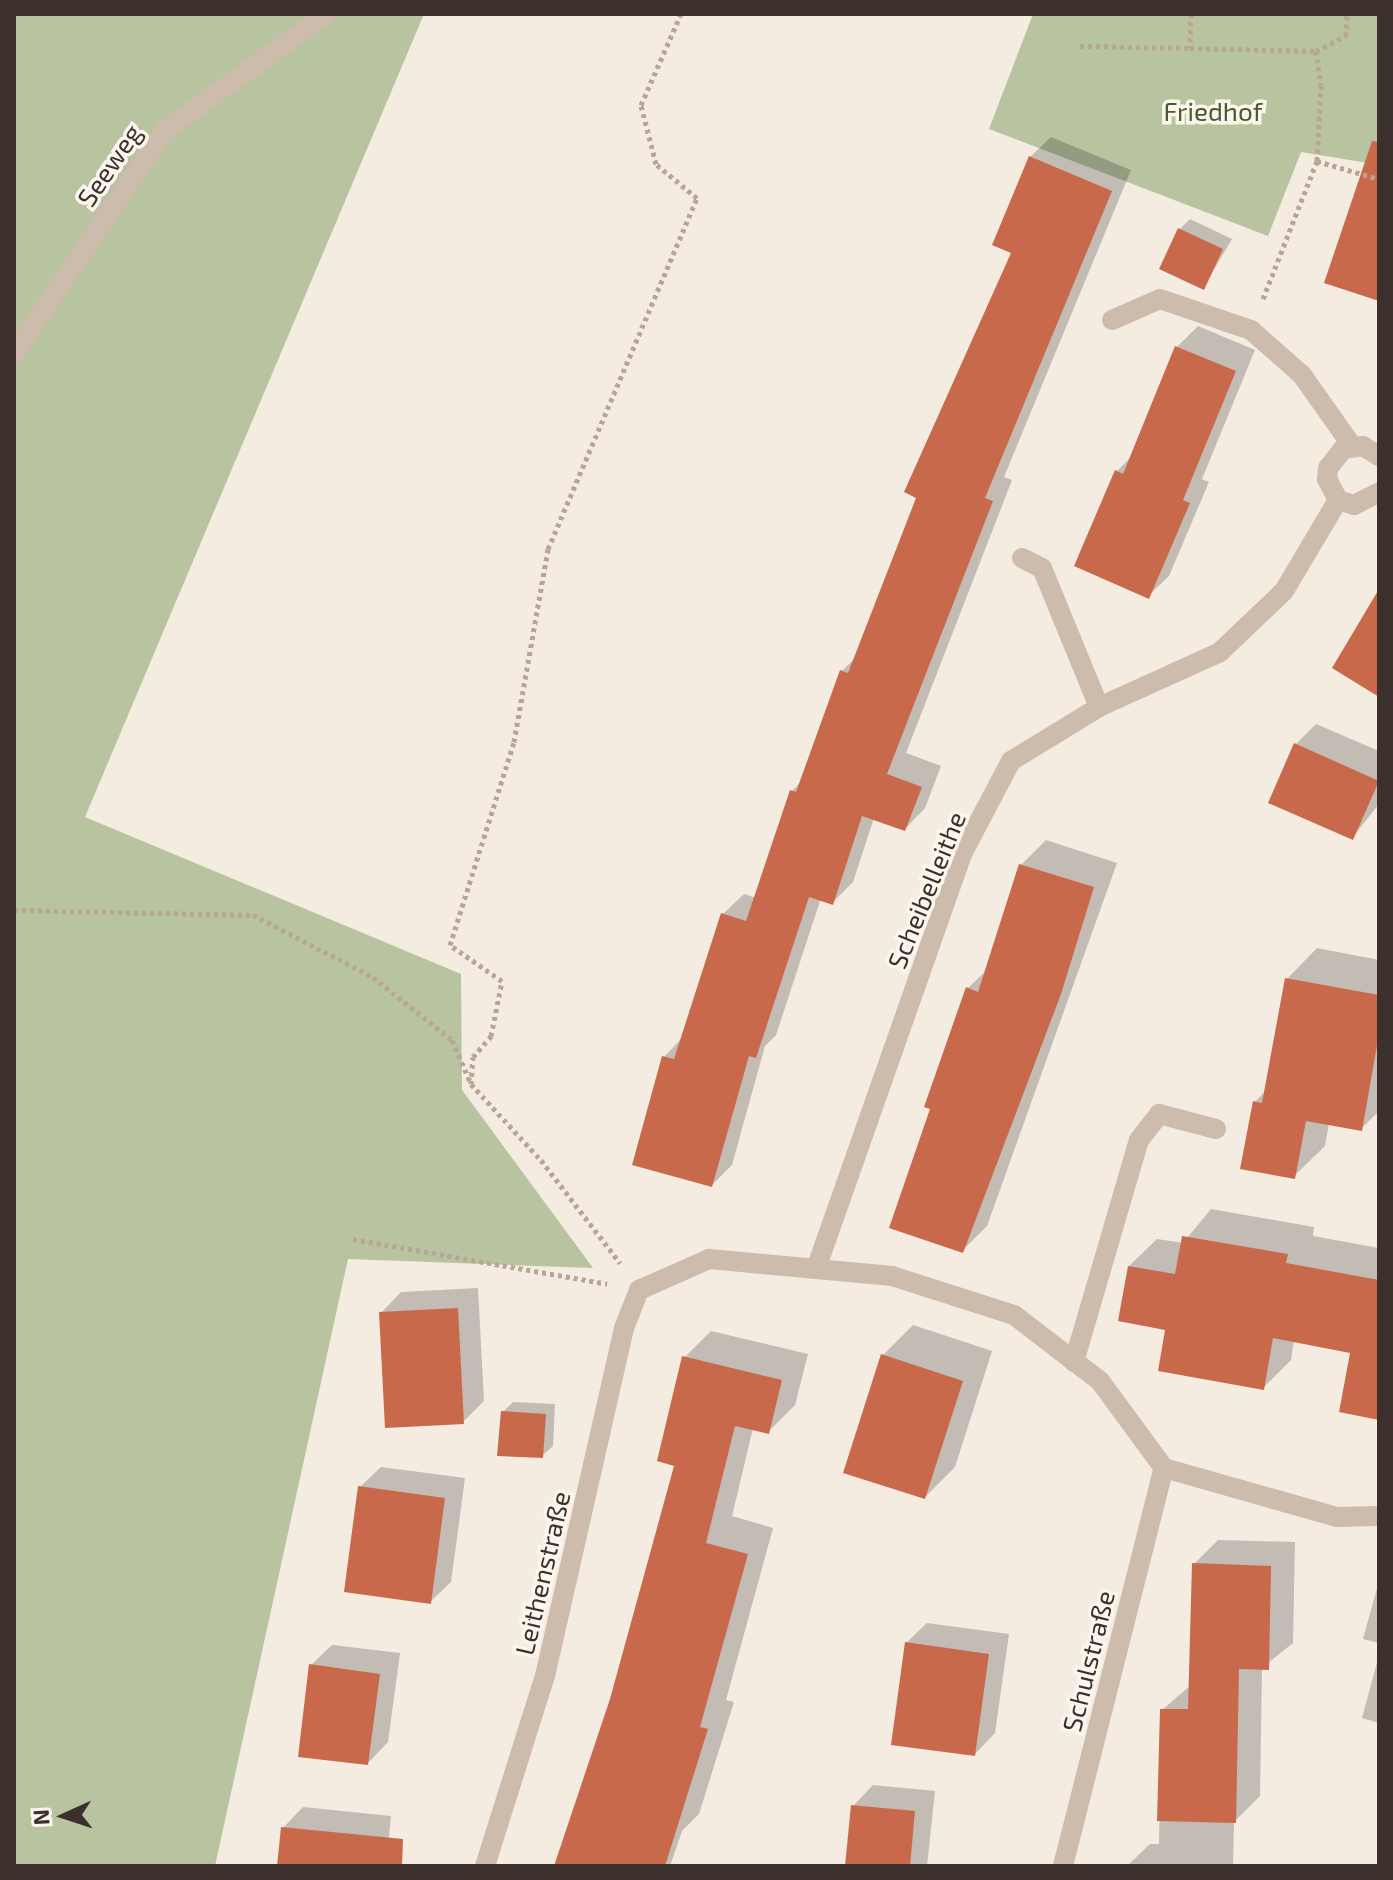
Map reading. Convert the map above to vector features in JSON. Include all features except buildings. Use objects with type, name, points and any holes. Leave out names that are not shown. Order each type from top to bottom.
[{"type":"street","name":"Seeweg","points":[[14,354],[164,131],[326,14]]},
{"type":"street","points":[[1112,320],[1160,299],[1251,330],[1302,375],[1352,446],[1379,456]]},
{"type":"street","points":[[1352,446],[1335,455],[1328,468],[1338,500],[1367,503],[1379,492]]},
{"type":"street","name":"Scheibelleithe","points":[[817,1266],[963,852],[1011,761],[1099,707],[1220,652],[1284,591],[1338,500]]},
{"type":"street","points":[[1022,558],[1042,568],[1099,707]]},
{"type":"street","points":[[1074,1362],[1139,1140],[1159,1114],[1216,1129]]},
{"type":"street","points":[[639,1290],[709,1259],[817,1266],[892,1276],[1014,1315],[1100,1381],[1164,1468],[1337,1517],[1379,1516]]},
{"type":"street","name":"Leithenstraße","points":[[485,1866],[545,1676],[624,1328],[639,1290]]},
{"type":"street","name":"Schulstraße","points":[[1063,1866],[1164,1468]]},
{"type":"path","points":[[471,1084],[473,1057],[491,1036],[502,981],[450,945],[514,742],[548,549],[697,198],[656,164],[641,105],[681,14]]},
{"type":"path","points":[[1190,48],[1191,14]]},
{"type":"path","points":[[1080,46],[1316,51],[1346,36],[1347,14]]},
{"type":"path","points":[[1251,330],[1317,161],[1321,85],[1316,51]]},
{"type":"path","points":[[1317,161],[1379,179]]},
{"type":"path","points":[[14,910],[253,915],[373,977],[452,1040],[471,1084],[541,1160],[639,1290]]},
{"type":"path","points":[[353,1239],[639,1290]]},
{"type":"green space","points":[[14,14],[424,14],[85,817],[461,974],[462,1090],[593,1268],[348,1259],[215,1866],[14,1866]]},
{"type":"green space","name":"Friedhof","points":[[1033,14],[1379,14],[1379,143],[1374,164],[1301,152],[1268,236],[989,129]]}]
